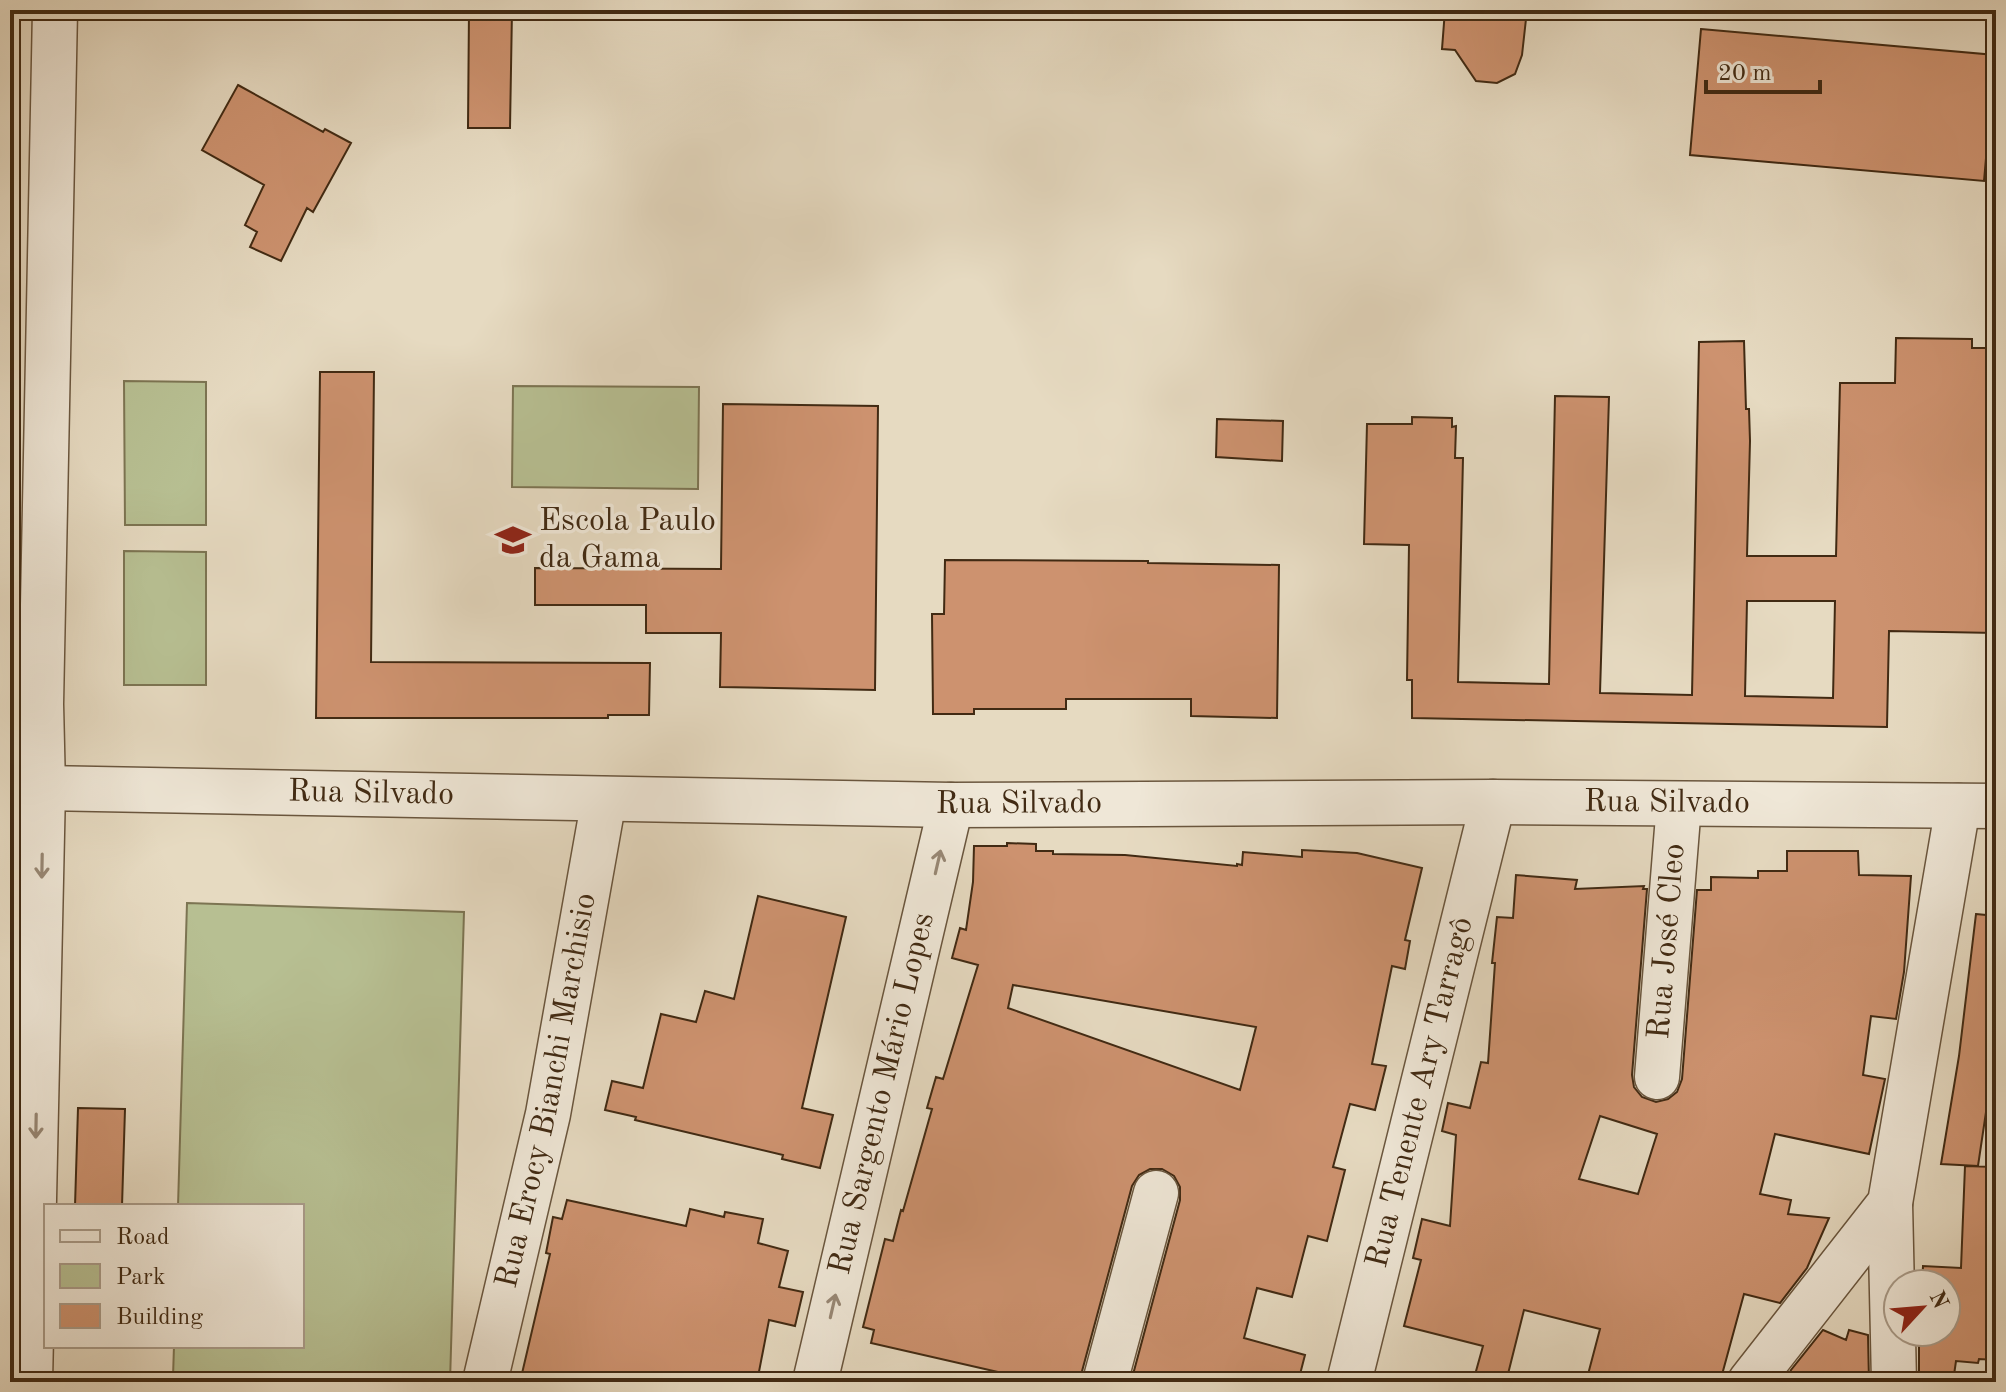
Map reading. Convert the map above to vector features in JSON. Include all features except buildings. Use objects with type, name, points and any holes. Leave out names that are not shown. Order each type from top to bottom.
[{"type":"street","points":[[30,1382],[43,788],[26,724],[55,10]]},
{"type":"street","name":"Rua Silvado","points":[[43,788],[951,805],[1493,802],[1977,806]]},
{"type":"street","name":"Rua Erocy Bianchi Marchisio","points":[[485,1382],[548,1114],[604,799]]},
{"type":"street","name":"Rua Tenente Ary Tarragô","points":[[1349,1382],[1493,802]]},
{"type":"street","name":"Rua José Cleo","points":[[1657,1077],[1679,804]]},
{"type":"street","name":"Rua Sargento Mário Lopes","points":[[815,1382],[951,805]]},
{"type":"street","points":[[1894,1382],[1890,1203],[1977,806]]},
{"type":"street","points":[[1105,1382],[1156,1193]]},
{"type":"street","points":[[1750,1382],[1890,1203]]},
{"type":"green space","points":[[124,381],[206,382],[206,525],[125,525]]},
{"type":"green space","points":[[513,386],[699,387],[698,489],[512,487]]},
{"type":"green space","points":[[124,551],[206,552],[206,685],[124,685]]},
{"type":"green space","points":[[187,903],[464,912],[450,1382],[173,1377],[174,1348],[304,1348],[304,1204],[178,1204]]},
{"type":"place","name":"Escola Paulo da Gama","points":[[513,540]]}]
